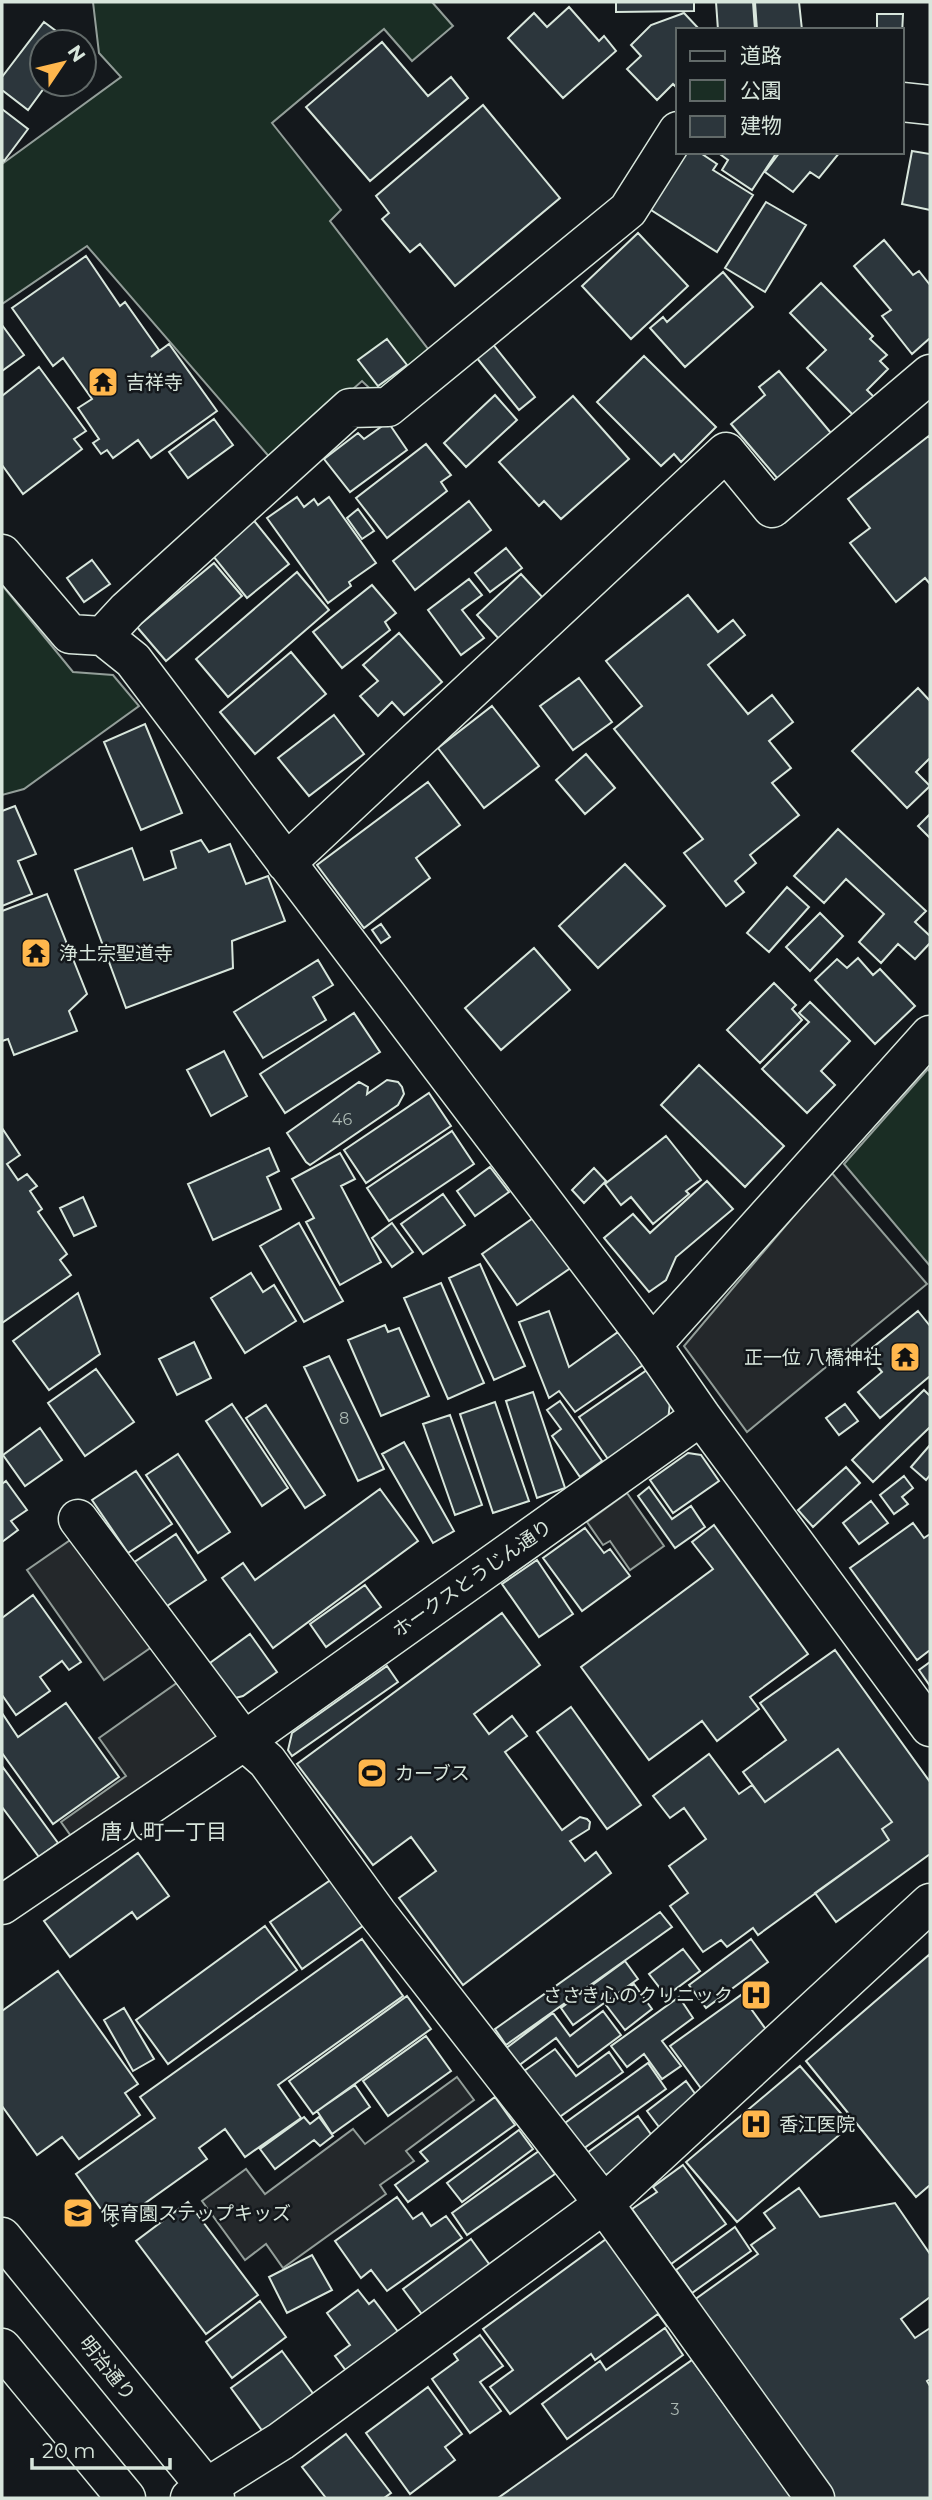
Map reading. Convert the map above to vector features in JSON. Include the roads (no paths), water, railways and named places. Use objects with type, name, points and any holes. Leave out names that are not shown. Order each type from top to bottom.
[{"type":"street","points":[[904,102],[930,105]]},
{"type":"street","points":[[103,636],[127,610],[350,408],[388,407],[628,211],[676,134]]},
{"type":"street","points":[[286,863],[726,452],[772,508],[930,374]]},
{"type":"street","points":[[2,554],[70,634],[103,636],[133,660],[652,1345],[701,1416],[930,1727]]},
{"type":"street","points":[[652,1345],[930,1035]]},
{"type":"street","name":"ホークスとうじん通り","points":[[2,1905],[244,1741],[701,1416]]},
{"type":"street","points":[[78,1519],[244,1741],[267,1761],[377,1913],[604,2204],[815,2498]]},
{"type":"street","points":[[204,2495],[604,2204],[930,1903]]},
{"type":"street","name":"明治通り","points":[[2,2237],[204,2495]]},
{"type":"street","points":[[2,2348],[126,2498]]},
{"type":"place","name":"吉祥寺","points":[[103,382]]},
{"type":"place","name":"浄土宗聖道寺","points":[[36,953]]},
{"type":"place","name":"正一位 八橋神社","points":[[905,1357]]},
{"type":"place","name":"カーブス","points":[[372,1773]]},
{"type":"place","name":"ささき心のクリニック","points":[[756,1995]]},
{"type":"place","name":"香江医院","points":[[756,2124]]},
{"type":"place","name":"保育園ステップキッズ","points":[[78,2213]]},
{"type":"district","name":"唐人町一丁目","points":[[164,1832]]}]
